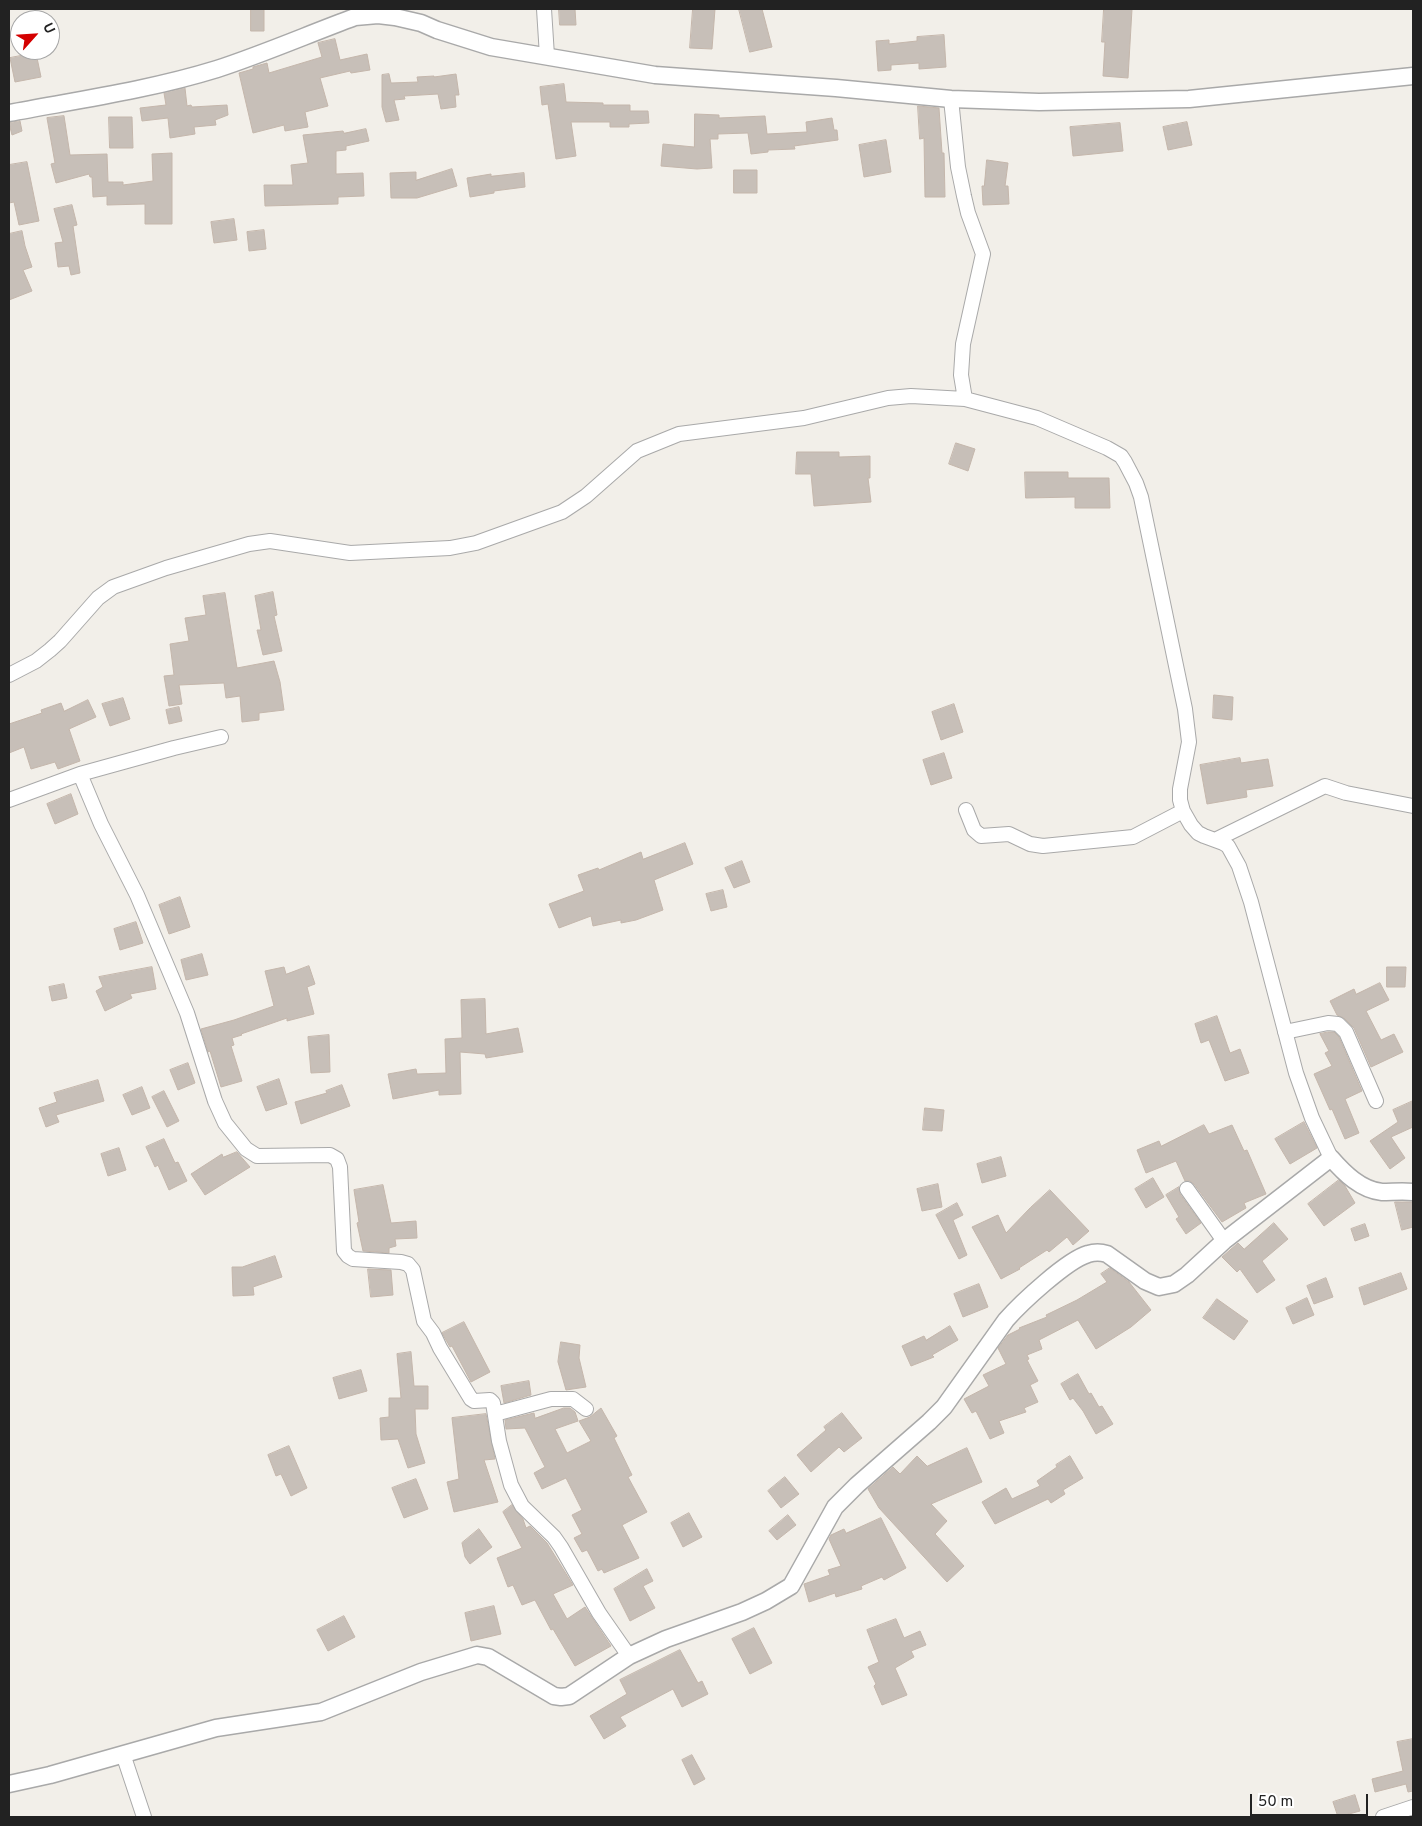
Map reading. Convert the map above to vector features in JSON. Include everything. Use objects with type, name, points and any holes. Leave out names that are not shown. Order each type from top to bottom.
[{"type":"street","points":[[544,9],[547,56]]},
{"type":"street","points":[[9,113],[116,93],[200,73],[355,17],[378,15],[421,23],[437,30],[491,46],[655,75],[952,98],[1039,102],[1189,99],[1413,76]]},
{"type":"street","points":[[952,98],[958,168],[968,213],[983,254],[962,350],[961,375],[965,399]]},
{"type":"street","points":[[9,675],[36,661],[50,650],[98,598],[113,587],[166,568],[249,544],[270,541],[350,553],[450,548],[476,543],[562,512],[586,496],[637,451],[680,434],[804,418],[888,398],[911,396],[965,399],[1037,418],[1107,448],[1121,456],[1133,475],[1141,497],[1185,709],[1189,742],[1180,790],[1184,811],[1191,825],[1198,833],[1228,846],[1239,866],[1251,902],[1285,1032],[1312,1118],[1331,1158],[1338,1167],[1362,1186],[1380,1192],[1413,1192]]},
{"type":"street","points":[[9,800],[80,774],[221,737]]},
{"type":"street","points":[[80,774],[101,824],[137,895],[188,1013],[215,1101],[225,1123],[246,1149],[257,1156],[330,1155],[337,1160],[340,1167],[344,1250],[353,1259],[401,1262],[408,1264],[413,1270],[424,1321],[433,1333],[440,1348],[471,1399],[474,1401],[490,1400],[494,1405],[499,1442],[510,1485],[522,1506],[554,1537],[561,1547],[599,1613],[629,1656]]},
{"type":"street","points":[[1215,840],[1322,787],[1332,787],[1358,796],[1413,806]]},
{"type":"street","points":[[966,810],[974,830],[981,836],[1009,834],[1030,844],[1043,846],[1132,837],[1184,811]]},
{"type":"street","points":[[1285,1032],[1328,1023],[1338,1024],[1346,1032],[1376,1100]]},
{"type":"street","points":[[9,1784],[50,1776],[216,1728],[321,1712],[422,1672],[477,1655],[488,1657],[554,1696],[569,1696],[629,1656],[666,1639],[750,1608],[791,1586],[835,1507],[944,1407],[1011,1314],[1060,1272],[1082,1257],[1101,1252],[1114,1257],[1145,1282],[1159,1287],[1174,1284],[1187,1275],[1224,1241],[1331,1158]]},
{"type":"street","points":[[1187,1188],[1224,1241]]},
{"type":"street","points":[[496,1414],[558,1399],[573,1399],[586,1410]]},
{"type":"street","points":[[123,1754],[144,1817]]},
{"type":"street","points":[[1383,1817],[1413,1807]]},
{"type":"building","points":[[251,9],[264,9],[264,31],[251,31]]},
{"type":"building","points":[[559,9],[575,9],[576,25],[560,25]]},
{"type":"building","points":[[693,9],[715,9],[712,49],[690,48]]},
{"type":"building","points":[[739,9],[762,9],[772,47],[750,52]]},
{"type":"building","points":[[1104,9],[1132,9],[1128,78],[1103,76],[1105,42],[1102,42]]},
{"type":"building","points":[[944,35],[946,67],[919,69],[919,63],[891,65],[891,70],[878,71],[876,41],[889,40],[889,44],[917,41],[917,37]]},
{"type":"building","points":[[335,39],[340,60],[367,54],[370,70],[351,73],[350,71],[320,78],[328,106],[305,112],[308,127],[285,131],[284,125],[253,133],[239,73],[267,63],[269,73],[322,57],[318,43]]},
{"type":"building","points":[[10,60],[37,60],[41,77],[15,82]]},
{"type":"building","points":[[389,74],[391,83],[418,82],[417,77],[456,74],[459,95],[455,95],[456,107],[441,109],[438,94],[404,96],[405,99],[394,100],[399,120],[386,122],[382,107],[382,75]]},
{"type":"building","points":[[564,84],[566,102],[630,105],[630,111],[648,111],[649,123],[629,124],[629,127],[610,127],[610,122],[571,122],[576,156],[556,159],[548,104],[542,105],[540,87]]},
{"type":"building","points":[[185,88],[187,106],[227,105],[228,115],[215,120],[216,125],[194,127],[195,134],[170,138],[168,118],[142,121],[140,108],[166,105],[164,93]]},
{"type":"building","points":[[918,106],[939,108],[942,153],[944,153],[945,197],[925,197],[924,138],[920,139]]},
{"type":"building","points":[[695,114],[719,115],[719,118],[765,116],[767,134],[807,132],[806,122],[832,118],[834,130],[837,130],[838,140],[794,146],[795,149],[768,150],[768,152],[751,154],[748,133],[718,134],[718,139],[710,139],[712,168],[697,169],[661,166],[663,144],[694,147]]},
{"type":"building","points":[[64,116],[70,155],[107,154],[108,182],[123,182],[123,185],[153,181],[152,154],[172,153],[172,224],[145,224],[145,204],[107,205],[107,196],[93,197],[92,177],[89,174],[56,183],[51,164],[55,163],[47,118]]},
{"type":"building","points":[[109,117],[132,117],[133,148],[110,148]]},
{"type":"building","points":[[20,121],[22,131],[12,135],[9,123]]},
{"type":"building","points":[[1187,122],[1192,145],[1168,150],[1163,127]]},
{"type":"building","points":[[1120,123],[1123,151],[1073,156],[1070,127]]},
{"type":"building","points":[[366,129],[369,141],[346,146],[346,150],[336,151],[336,174],[363,173],[364,196],[338,197],[338,204],[265,206],[264,185],[293,185],[291,165],[308,163],[303,135],[343,131],[344,133]]},
{"type":"building","points":[[886,140],[891,172],[864,177],[859,145]]},
{"type":"building","points":[[987,160],[1008,163],[1005,186],[1008,186],[1009,204],[983,205],[982,186],[984,186]]},
{"type":"building","points":[[27,162],[39,221],[19,225],[14,202],[9,203],[9,165]]},
{"type":"building","points":[[452,169],[457,186],[417,198],[391,198],[390,173],[416,172],[416,180]]},
{"type":"building","points":[[734,170],[757,170],[757,193],[734,193]]},
{"type":"building","points":[[524,173],[525,187],[494,191],[494,193],[470,197],[467,178],[491,174],[491,176]]},
{"type":"building","points":[[72,205],[77,225],[73,226],[80,273],[71,275],[69,266],[58,267],[55,243],[63,242],[54,209]]},
{"type":"building","points":[[234,219],[237,240],[214,243],[211,222]]},
{"type":"building","points":[[264,230],[266,249],[249,251],[247,232]]},
{"type":"building","points":[[22,231],[32,267],[23,270],[32,291],[9,300],[9,234]]},
{"type":"building","points":[[956,443],[975,449],[968,471],[949,464]]},
{"type":"building","points":[[797,452],[839,452],[839,457],[870,456],[870,478],[868,478],[871,502],[814,506],[811,474],[796,474]]},
{"type":"building","points":[[1025,472],[1068,472],[1068,478],[1109,478],[1110,508],[1075,508],[1075,497],[1026,498]]},
{"type":"building","points":[[273,592],[277,615],[274,616],[282,651],[263,655],[257,630],[261,630],[255,596]]},
{"type":"building","points":[[225,593],[237,668],[274,661],[280,682],[284,710],[259,713],[259,720],[242,722],[240,696],[226,698],[224,683],[179,685],[182,704],[169,706],[164,676],[174,675],[170,644],[189,641],[185,618],[206,615],[203,596]]},
{"type":"building","points":[[1214,695],[1233,697],[1232,720],[1213,718]]},
{"type":"building","points":[[123,698],[130,719],[110,726],[102,704]]},
{"type":"building","points":[[88,700],[96,717],[69,729],[80,761],[58,769],[55,762],[31,769],[24,747],[9,753],[9,724],[42,713],[41,710],[61,703],[64,711]]},
{"type":"building","points":[[954,704],[963,732],[941,740],[932,712]]},
{"type":"building","points":[[179,707],[182,721],[169,724],[166,710]]},
{"type":"building","points":[[944,753],[952,778],[931,785],[923,760]]},
{"type":"building","points":[[1240,758],[1241,763],[1268,759],[1273,786],[1246,790],[1247,797],[1207,804],[1200,765]]},
{"type":"building","points":[[71,794],[78,814],[55,824],[47,804]]},
{"type":"building","points":[[685,843],[693,864],[654,880],[663,910],[636,920],[621,923],[621,920],[593,926],[591,916],[559,928],[549,904],[584,891],[578,875],[598,868],[599,870],[641,852],[643,859]]},
{"type":"building","points":[[742,861],[750,882],[734,888],[725,868]]},
{"type":"building","points":[[723,890],[727,907],[711,911],[706,894]]},
{"type":"building","points":[[180,897],[190,927],[169,934],[159,905]]},
{"type":"building","points":[[136,922],[143,943],[120,950],[114,929]]},
{"type":"building","points":[[202,954],[208,975],[186,980],[181,960]]},
{"type":"building","points":[[309,966],[315,984],[307,987],[314,1014],[287,1021],[287,1018],[232,1038],[234,1045],[231,1046],[242,1081],[221,1087],[201,1029],[274,1006],[265,971],[284,967],[286,974]]},
{"type":"building","points":[[152,967],[156,989],[130,994],[132,998],[105,1011],[96,991],[103,987],[99,977]]},
{"type":"building","points":[[1387,967],[1406,967],[1405,987],[1387,987]]},
{"type":"building","points":[[1380,983],[1389,1000],[1366,1011],[1381,1040],[1394,1034],[1403,1052],[1371,1067],[1354,1028],[1344,1018],[1337,1015],[1330,1001],[1354,989],[1356,994]]},
{"type":"building","points":[[64,984],[67,998],[52,1001],[49,987]]},
{"type":"building","points":[[485,999],[486,1034],[518,1028],[523,1052],[486,1058],[485,1054],[460,1052],[461,1094],[439,1095],[439,1090],[393,1099],[388,1074],[416,1069],[417,1074],[446,1073],[445,1039],[462,1038],[461,1000]]},
{"type":"building","points":[[1217,1016],[1230,1053],[1240,1049],[1249,1073],[1225,1081],[1209,1040],[1201,1043],[1195,1024]]},
{"type":"building","points":[[1334,1032],[1339,1037],[1362,1091],[1345,1099],[1359,1133],[1345,1139],[1314,1074],[1332,1066],[1325,1053],[1329,1051],[1320,1034]]},
{"type":"building","points":[[329,1035],[330,1072],[311,1073],[308,1037]]},
{"type":"building","points":[[188,1063],[195,1083],[178,1090],[170,1070]]},
{"type":"building","points":[[279,1079],[287,1104],[266,1111],[257,1087]]},
{"type":"building","points":[[98,1080],[104,1101],[56,1115],[59,1122],[46,1127],[39,1108],[57,1102],[54,1093]]},
{"type":"building","points":[[342,1085],[350,1106],[301,1124],[295,1102],[327,1093],[326,1091]]},
{"type":"building","points":[[142,1087],[150,1108],[132,1115],[123,1095]]},
{"type":"building","points":[[164,1091],[179,1121],[167,1127],[152,1097]]},
{"type":"building","points":[[1413,1101],[1413,1127],[1391,1137],[1405,1158],[1390,1169],[1370,1141],[1398,1122],[1393,1110]]},
{"type":"building","points":[[925,1108],[944,1110],[942,1131],[923,1130]]},
{"type":"building","points":[[1304,1122],[1317,1148],[1290,1164],[1275,1139]]},
{"type":"building","points":[[1204,1125],[1209,1134],[1232,1125],[1244,1151],[1247,1150],[1266,1194],[1244,1203],[1246,1208],[1222,1222],[1194,1184],[1190,1181],[1185,1181],[1176,1161],[1146,1173],[1137,1150],[1159,1141],[1161,1146]]},
{"type":"building","points":[[164,1139],[175,1163],[178,1162],[187,1181],[169,1190],[158,1165],[155,1167],[146,1147]]},
{"type":"building","points":[[119,1148],[126,1170],[108,1176],[101,1154]]},
{"type":"building","points":[[237,1152],[250,1167],[205,1195],[191,1174],[222,1154],[223,1157]]},
{"type":"building","points":[[1001,1157],[1006,1176],[982,1183],[977,1164]]},
{"type":"building","points":[[1153,1178],[1164,1197],[1146,1208],[1135,1189]]},
{"type":"building","points":[[1339,1180],[1355,1203],[1324,1226],[1308,1204]]},
{"type":"building","points":[[938,1184],[942,1207],[922,1211],[917,1189]]},
{"type":"building","points":[[383,1185],[391,1223],[416,1221],[417,1238],[395,1239],[396,1246],[389,1248],[389,1253],[363,1251],[357,1223],[359,1222],[354,1190]]},
{"type":"building","points":[[1179,1187],[1180,1194],[1201,1223],[1186,1234],[1176,1219],[1179,1217],[1166,1195]]},
{"type":"building","points":[[1050,1190],[1089,1231],[1073,1245],[1067,1237],[1049,1252],[1047,1250],[1020,1269],[1001,1279],[972,1227],[998,1215],[1006,1233]]},
{"type":"building","points":[[1395,1202],[1413,1202],[1413,1227],[1402,1230]]},
{"type":"building","points":[[957,1203],[963,1215],[953,1220],[967,1255],[959,1259],[936,1215]]},
{"type":"building","points":[[1274,1223],[1288,1239],[1262,1261],[1275,1280],[1257,1293],[1240,1269],[1237,1272],[1222,1257],[1238,1243],[1244,1249]]},
{"type":"building","points":[[1365,1224],[1369,1236],[1355,1241],[1351,1229]]},
{"type":"building","points":[[275,1256],[282,1277],[253,1287],[254,1295],[233,1296],[232,1267],[242,1267]]},
{"type":"building","points":[[1110,1268],[1129,1282],[1151,1310],[1131,1327],[1096,1349],[1078,1320],[1039,1340],[1042,1349],[1027,1355],[1029,1359],[1027,1360],[1038,1381],[1030,1385],[1038,1402],[1024,1408],[1026,1412],[999,1421],[1004,1433],[990,1439],[976,1411],[972,1413],[964,1399],[989,1386],[983,1375],[1006,1364],[998,1348],[1008,1335],[1019,1328],[1047,1317],[1046,1315],[1077,1300],[1107,1282],[1101,1274]]},
{"type":"building","points":[[368,1269],[391,1270],[393,1295],[371,1297]]},
{"type":"building","points":[[1401,1273],[1407,1289],[1364,1305],[1359,1288]]},
{"type":"building","points":[[1326,1278],[1333,1297],[1314,1304],[1307,1286]]},
{"type":"building","points":[[979,1284],[988,1307],[963,1317],[954,1294]]},
{"type":"building","points":[[1307,1298],[1314,1315],[1293,1324],[1286,1308]]},
{"type":"building","points":[[1217,1299],[1248,1321],[1234,1340],[1203,1318]]},
{"type":"building","points":[[464,1322],[490,1372],[471,1382],[452,1346],[450,1347],[442,1333]]},
{"type":"building","points":[[950,1326],[958,1340],[932,1355],[934,1357],[911,1366],[902,1346],[924,1336],[926,1340]]},
{"type":"building","points":[[561,1342],[580,1345],[579,1358],[586,1387],[566,1390],[558,1362]]},
{"type":"building","points":[[411,1352],[414,1386],[428,1386],[428,1409],[415,1409],[416,1434],[425,1463],[408,1468],[398,1439],[381,1440],[380,1418],[389,1417],[389,1398],[401,1398],[397,1354]]},
{"type":"building","points":[[361,1370],[367,1391],[339,1399],[333,1378]]},
{"type":"building","points":[[1078,1374],[1089,1394],[1091,1393],[1099,1407],[1102,1406],[1113,1424],[1096,1434],[1083,1411],[1073,1398],[1070,1400],[1061,1384]]},
{"type":"building","points":[[529,1381],[531,1395],[504,1403],[501,1386]]},
{"type":"building","points":[[564,1408],[570,1408],[575,1412],[578,1421],[555,1429],[567,1453],[591,1441],[579,1421],[590,1417],[601,1408],[617,1436],[614,1438],[632,1475],[628,1477],[647,1512],[622,1525],[639,1558],[604,1573],[602,1569],[598,1571],[587,1550],[582,1552],[574,1538],[582,1534],[572,1515],[582,1510],[566,1478],[542,1489],[534,1473],[545,1467],[525,1428],[506,1429],[505,1420],[534,1413],[535,1418]]},
{"type":"building","points":[[842,1413],[862,1438],[844,1452],[839,1447],[811,1472],[797,1455],[826,1430],[824,1427]]},
{"type":"building","points":[[486,1414],[495,1459],[484,1460],[498,1502],[454,1512],[447,1482],[459,1479],[452,1418]]},
{"type":"building","points":[[289,1446],[307,1488],[291,1496],[281,1474],[276,1476],[268,1455]]},
{"type":"building","points":[[967,1448],[982,1482],[931,1504],[947,1521],[935,1534],[964,1566],[947,1582],[879,1508],[868,1489],[893,1467],[900,1474],[917,1456],[927,1466]]},
{"type":"building","points":[[1070,1456],[1083,1478],[1063,1490],[1065,1494],[1051,1503],[1048,1499],[995,1524],[982,1502],[1006,1488],[1012,1499],[1040,1486],[1037,1481]]},
{"type":"building","points":[[785,1477],[799,1494],[781,1508],[768,1491]]},
{"type":"building","points":[[416,1479],[428,1509],[404,1518],[392,1488]]},
{"type":"building","points":[[512,1505],[523,1519],[526,1528],[530,1526],[547,1543],[573,1585],[553,1594],[567,1619],[585,1607],[611,1646],[575,1666],[553,1629],[551,1630],[535,1600],[522,1605],[513,1585],[508,1587],[497,1558],[522,1548],[503,1512]]},
{"type":"building","points":[[689,1513],[702,1537],[683,1547],[671,1523]]},
{"type":"building","points":[[788,1515],[796,1525],[777,1540],[769,1531]]},
{"type":"building","points":[[881,1518],[906,1568],[884,1580],[882,1577],[861,1586],[862,1589],[836,1597],[835,1593],[809,1602],[804,1584],[830,1575],[828,1570],[841,1566],[829,1539],[831,1535],[844,1529],[846,1533]]},
{"type":"building","points":[[479,1529],[492,1547],[470,1564],[465,1557],[462,1543]]},
{"type":"building","points":[[647,1569],[653,1581],[643,1586],[655,1608],[630,1621],[614,1589]]},
{"type":"building","points":[[494,1606],[501,1634],[471,1641],[465,1613]]},
{"type":"building","points":[[344,1616],[355,1637],[328,1651],[317,1630]]},
{"type":"building","points":[[896,1619],[904,1638],[920,1631],[926,1645],[911,1651],[914,1657],[895,1668],[907,1695],[882,1705],[874,1686],[876,1684],[868,1667],[879,1662],[867,1630]]},
{"type":"building","points":[[754,1628],[772,1663],[750,1674],[732,1639]]},
{"type":"building","points":[[680,1650],[698,1683],[702,1681],[708,1694],[682,1707],[673,1689],[620,1717],[626,1726],[604,1739],[590,1716],[627,1694],[620,1680]]},
{"type":"building","points":[[1413,1739],[1413,1791],[1408,1792],[1406,1784],[1375,1792],[1372,1779],[1403,1771],[1397,1742]]},
{"type":"building","points":[[692,1755],[705,1779],[694,1785],[682,1760]]},
{"type":"building","points":[[1355,1795],[1360,1811],[1338,1817],[1333,1802]]}]
